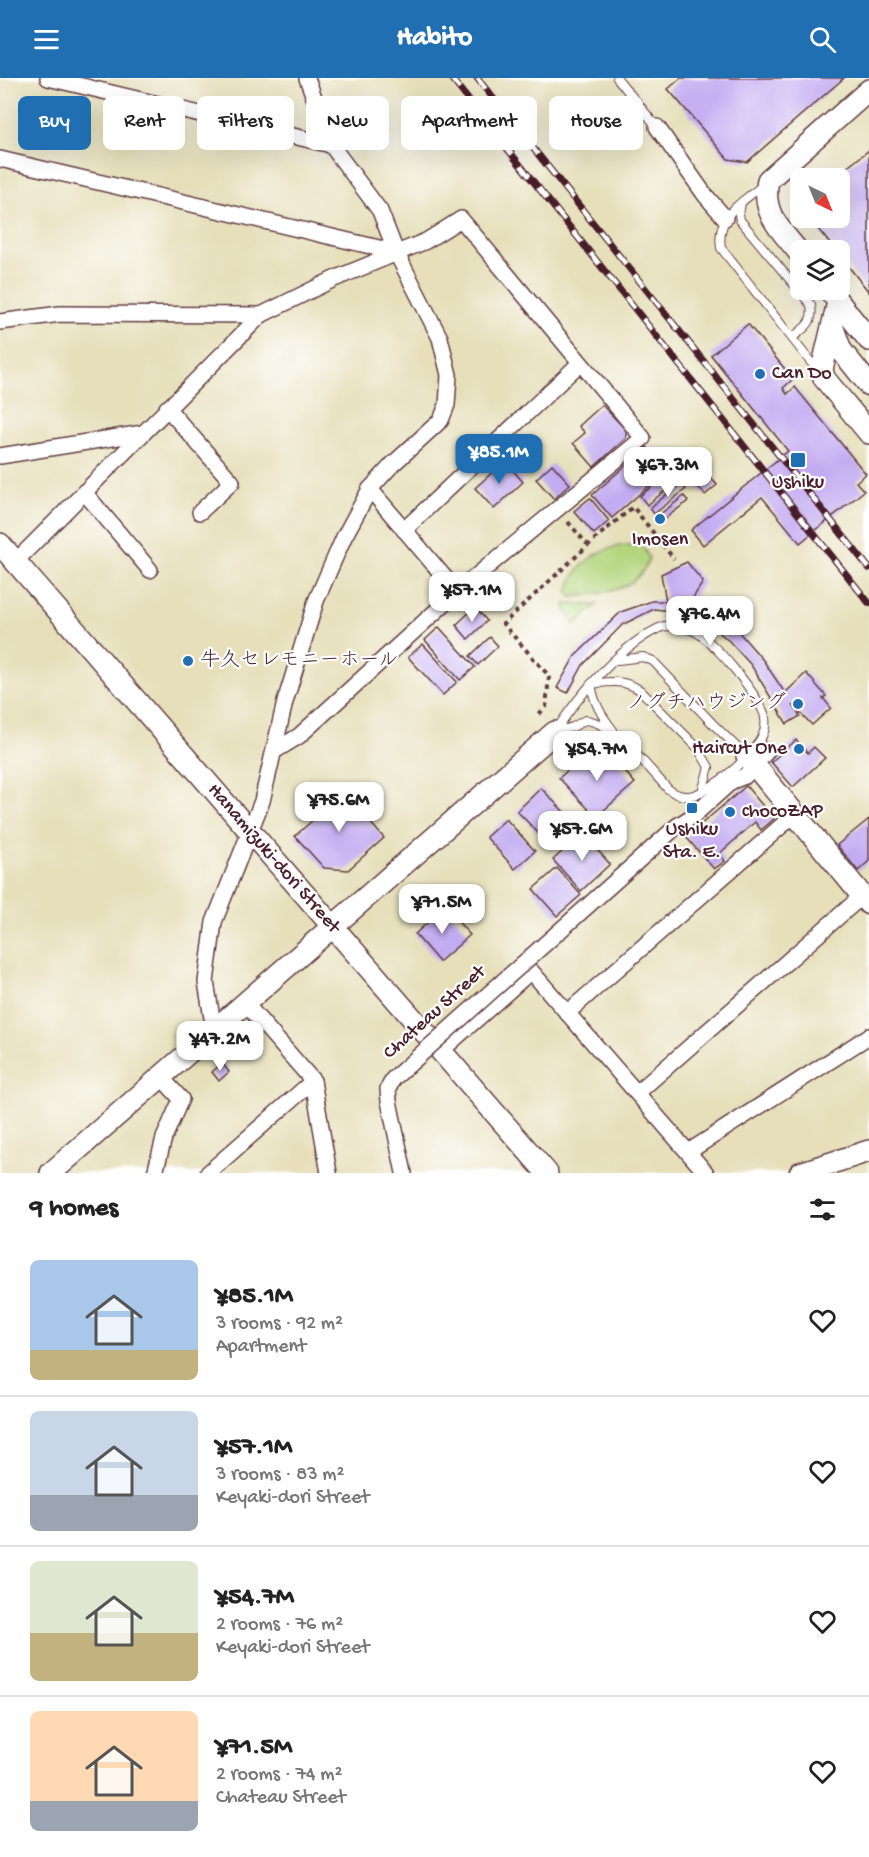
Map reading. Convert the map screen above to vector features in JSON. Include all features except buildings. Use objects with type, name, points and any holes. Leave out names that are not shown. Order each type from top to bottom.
[{"type":"street","points":[[48,78],[306,139]]},
{"type":"street","points":[[307,78],[313,96]]},
{"type":"street","points":[[790,241],[767,208],[765,194],[768,180],[869,90]]},
{"type":"street","points":[[657,127],[705,195],[725,218]]},
{"type":"street","points":[[214,1030],[206,982],[214,922],[262,801],[276,750],[285,702],[316,602],[344,537],[370,489],[392,465],[441,420],[447,405],[449,375],[440,338],[396,252],[380,211],[335,150]]},
{"type":"street","points":[[0,159],[396,252]]},
{"type":"street","points":[[15,562],[261,315],[334,279],[426,241],[461,219],[643,438],[458,592],[299,736],[276,750]]},
{"type":"street","points":[[833,300],[833,328],[822,364],[824,378],[869,433]]},
{"type":"street","points":[[836,300],[869,340]]},
{"type":"street","points":[[0,321],[60,314],[261,315]]},
{"type":"street","points":[[833,328],[841,350],[869,385]]},
{"type":"street","points":[[404,530],[580,363]]},
{"type":"street","points":[[168,408],[232,482],[200,512]]},
{"type":"street","points":[[0,456],[143,432]]},
{"type":"street","points":[[370,489],[458,592]]},
{"type":"street","points":[[84,492],[150,570]]},
{"type":"street","name":"Hanamizuki-dori Street","points":[[0,544],[547,1173]]},
{"type":"street","points":[[51,1173],[555,732]]},
{"type":"street","points":[[637,1093],[865,900],[795,814],[756,758]]},
{"type":"street","name":"Chateau Street","points":[[404,1173],[389,1101],[388,1089],[393,1079],[677,826],[693,816],[732,781],[745,776],[756,758]]},
{"type":"street","points":[[567,1013],[795,814]]},
{"type":"street","points":[[441,1051],[531,972],[706,1173]]},
{"type":"street","points":[[245,1004],[313,1081],[329,1173]]},
{"type":"street","points":[[688,1152],[869,1036]]},
{"type":"street","points":[[155,1173],[164,1138],[182,1099],[161,1077]]},
{"type":"street","points":[[211,1172],[313,1081]]},
{"type":"street","points":[[801,1173],[869,1151]]},
{"type":"lane","points":[[617,78],[657,127]]},
{"type":"lane","points":[[768,180],[725,218],[719,235],[721,248],[824,378]]},
{"type":"lane","points":[[741,203],[740,220],[811,305],[813,315],[809,324],[792,338]]},
{"type":"lane","points":[[555,732],[567,712],[591,684],[636,641],[664,626],[676,626],[696,632],[710,643],[727,661],[763,709],[765,729],[756,758],[702,792],[690,796],[675,794],[620,738],[599,712],[593,698],[591,684]]},
{"type":"lane","points":[[616,660],[643,657],[653,661],[713,724],[756,758]]},
{"type":"lane","points":[[591,684],[618,681],[629,683],[640,690],[697,747],[709,767],[702,792]]},
{"type":"lane","points":[[555,732],[573,727],[585,720],[591,720],[620,738]]},
{"type":"path","points":[[539,714],[546,707],[549,676],[503,624],[633,507],[674,559]]},
{"type":"path","points":[[556,509],[587,544]]},
{"type":"green space","points":[[625,545],[642,545],[649,558],[644,570],[636,578],[617,589],[571,597],[568,593],[571,583],[588,560],[605,550]]},
{"type":"green space","points":[[565,604],[597,605],[574,625],[566,611]]},
{"type":"railway","points":[[451,78],[869,603]]},
{"type":"railway","points":[[477,78],[869,568]]},
{"type":"place","name":"Can Do","points":[[760,374]]},
{"type":"place","name":"Ushiku","points":[[798,460]]},
{"type":"place","name":"Imosen","points":[[660,519]]},
{"type":"place","name":"牛久セレモニーホール","points":[[188,661]]},
{"type":"place","name":"ノグチハウジング","points":[[798,704]]},
{"type":"place","name":"Haircut One","points":[[799,749]]},
{"type":"place","name":"Ushiku Sta. E.","points":[[692,808]]},
{"type":"place","name":"chocoZAP","points":[[730,812]]}]
